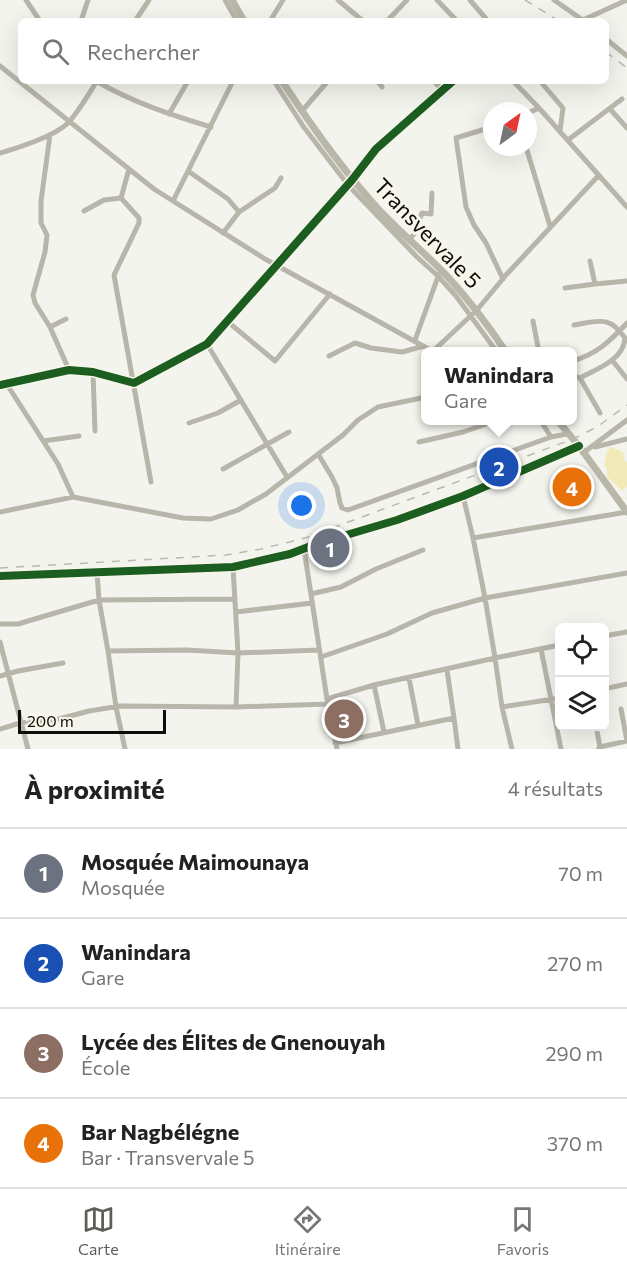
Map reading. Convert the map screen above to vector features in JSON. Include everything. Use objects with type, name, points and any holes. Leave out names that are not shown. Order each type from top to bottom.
[{"type":"main road","points":[[232,0],[242,18]]},
{"type":"main road","name":"Transvervale 5","points":[[284,84],[350,182],[409,240],[503,347]]},
{"type":"main road","points":[[561,425],[627,512]]},
{"type":"street","points":[[26,0],[38,18]]},
{"type":"street","points":[[82,18],[88,0]]},
{"type":"street","points":[[137,18],[149,0]]},
{"type":"street","points":[[225,0],[235,18]]},
{"type":"street","points":[[272,18],[284,0]]},
{"type":"street","points":[[338,0],[359,18]]},
{"type":"street","points":[[390,18],[407,0]]},
{"type":"street","points":[[437,0],[454,18]]},
{"type":"street","points":[[470,0],[485,18]]},
{"type":"street","points":[[554,0],[579,18]]},
{"type":"street","points":[[589,18],[627,0]]},
{"type":"street","points":[[609,41],[627,56]]},
{"type":"street","points":[[0,66],[18,80]]},
{"type":"street","points":[[23,84],[154,189],[277,266],[424,346]]},
{"type":"street","points":[[0,153],[50,135],[64,127],[95,84]]},
{"type":"street","points":[[103,84],[142,104],[211,127]]},
{"type":"street","points":[[169,114],[186,84]]},
{"type":"street","points":[[173,201],[232,84]]},
{"type":"street","points":[[276,84],[303,126],[350,182],[417,257],[439,273],[415,340]]},
{"type":"street","points":[[302,111],[325,84]]},
{"type":"street","points":[[437,84],[442,90]]},
{"type":"street","points":[[73,497],[58,464],[2,384],[69,370],[93,372],[134,383],[207,344],[350,182],[376,149],[449,84]]},
{"type":"street","points":[[516,84],[627,207]]},
{"type":"street","points":[[543,84],[563,108],[560,131]]},
{"type":"street","points":[[568,140],[622,99]]},
{"type":"street","points":[[610,109],[627,128]]},
{"type":"street","points":[[483,129],[456,138],[466,207],[503,279]]},
{"type":"street","points":[[50,135],[40,201],[41,223],[47,235],[45,252],[33,295],[69,370]]},
{"type":"street","points":[[529,156],[550,226]]},
{"type":"street","points":[[121,198],[129,169]]},
{"type":"street","points":[[188,171],[228,199],[239,212]]},
{"type":"street","points":[[438,347],[474,313],[550,226],[599,175]]},
{"type":"street","points":[[223,233],[239,212],[274,188],[281,178]]},
{"type":"street","points":[[409,240],[414,234],[422,213],[431,214],[432,192]]},
{"type":"street","points":[[84,211],[104,200],[121,198]]},
{"type":"street","points":[[121,198],[139,218],[139,223],[114,275],[151,482]]},
{"type":"street","points":[[590,261],[595,284]]},
{"type":"street","points":[[565,288],[627,281]]},
{"type":"street","points":[[226,321],[274,362],[330,294]]},
{"type":"street","points":[[474,313],[495,347]]},
{"type":"street","points":[[50,327],[66,319]]},
{"type":"street","points":[[533,321],[538,347]]},
{"type":"street","points":[[574,325],[608,321],[620,330],[625,338],[625,343],[612,360],[580,378]]},
{"type":"street","points":[[577,360],[598,350],[627,324]]},
{"type":"street","points":[[329,356],[355,343],[371,348],[402,352],[424,346]]},
{"type":"street","points":[[207,344],[287,477]]},
{"type":"street","points":[[612,360],[627,379]]},
{"type":"street","points":[[93,372],[95,431]]},
{"type":"street","points":[[577,377],[580,378],[600,413]]},
{"type":"street","points":[[0,512],[73,497],[183,518],[211,519],[238,510],[266,494],[343,435],[358,420],[378,407],[421,398]]},
{"type":"street","points":[[189,423],[218,413],[241,400]]},
{"type":"street","points":[[590,448],[627,420]]},
{"type":"street","points":[[419,441],[463,432],[483,425]]},
{"type":"street","points":[[543,425],[551,436]]},
{"type":"street","points":[[223,469],[288,432]]},
{"type":"street","points":[[318,454],[337,488],[342,508],[348,510],[551,436],[567,434]]},
{"type":"street","points":[[43,441],[79,436]]},
{"type":"street","points":[[0,576],[233,567],[290,554],[397,520],[581,450],[627,439]]},
{"type":"street","points":[[463,496],[473,538],[502,707],[512,749]]},
{"type":"street","points":[[473,538],[627,512]]},
{"type":"street","points":[[304,549],[336,746],[384,732],[454,718]]},
{"type":"street","points":[[311,594],[340,587],[423,550]]},
{"type":"street","points":[[233,567],[238,653],[236,707]]},
{"type":"street","points":[[97,573],[99,600],[116,707],[125,749]]},
{"type":"street","points":[[321,657],[387,634],[432,613],[484,598],[627,573]]},
{"type":"street","points":[[0,624],[18,624],[99,600],[235,599]]},
{"type":"street","points":[[236,612],[312,603]]},
{"type":"street","points":[[609,635],[627,632]]},
{"type":"street","points":[[0,642],[28,749]]},
{"type":"street","points":[[0,729],[20,723],[55,720],[116,707],[236,707],[327,701],[374,685],[555,646]]},
{"type":"street","points":[[541,649],[561,749]]},
{"type":"street","points":[[108,651],[187,650],[238,653],[320,650]]},
{"type":"street","points":[[0,675],[63,663]]},
{"type":"street","points":[[447,670],[458,749]]},
{"type":"street","points":[[409,678],[418,725]]},
{"type":"street","points":[[609,688],[627,684]]},
{"type":"street","points":[[374,685],[384,732]]},
{"type":"street","points":[[502,707],[555,699]]},
{"type":"street","points":[[597,731],[599,748],[627,741],[621,709]]},
{"type":"shaded area","points":[[612,447],[623,452],[627,462],[627,487],[622,491],[606,476],[607,468],[604,466],[607,451]]},
{"type":"railway","points":[[525,0],[554,18]]},
{"type":"railway","points":[[609,54],[627,68]]},
{"type":"railway","points":[[0,568],[226,555],[305,538],[573,439],[597,427],[627,405]]},
{"type":"cycle path","points":[[0,385],[69,370],[93,372],[134,383],[207,344],[352,180],[376,149],[450,84]]},
{"type":"cycle path","points":[[0,576],[233,567],[290,554],[397,520],[463,496],[579,446]]},
{"type":"place","name":"Wanindara","points":[[499,467]]},
{"type":"place","name":"Bar Nagbélégne","points":[[572,487]]},
{"type":"place","name":"Mosquée Maimounaya","points":[[330,548]]},
{"type":"place","name":"Lycée des Élites de Gnenouyah","points":[[344,719]]}]
